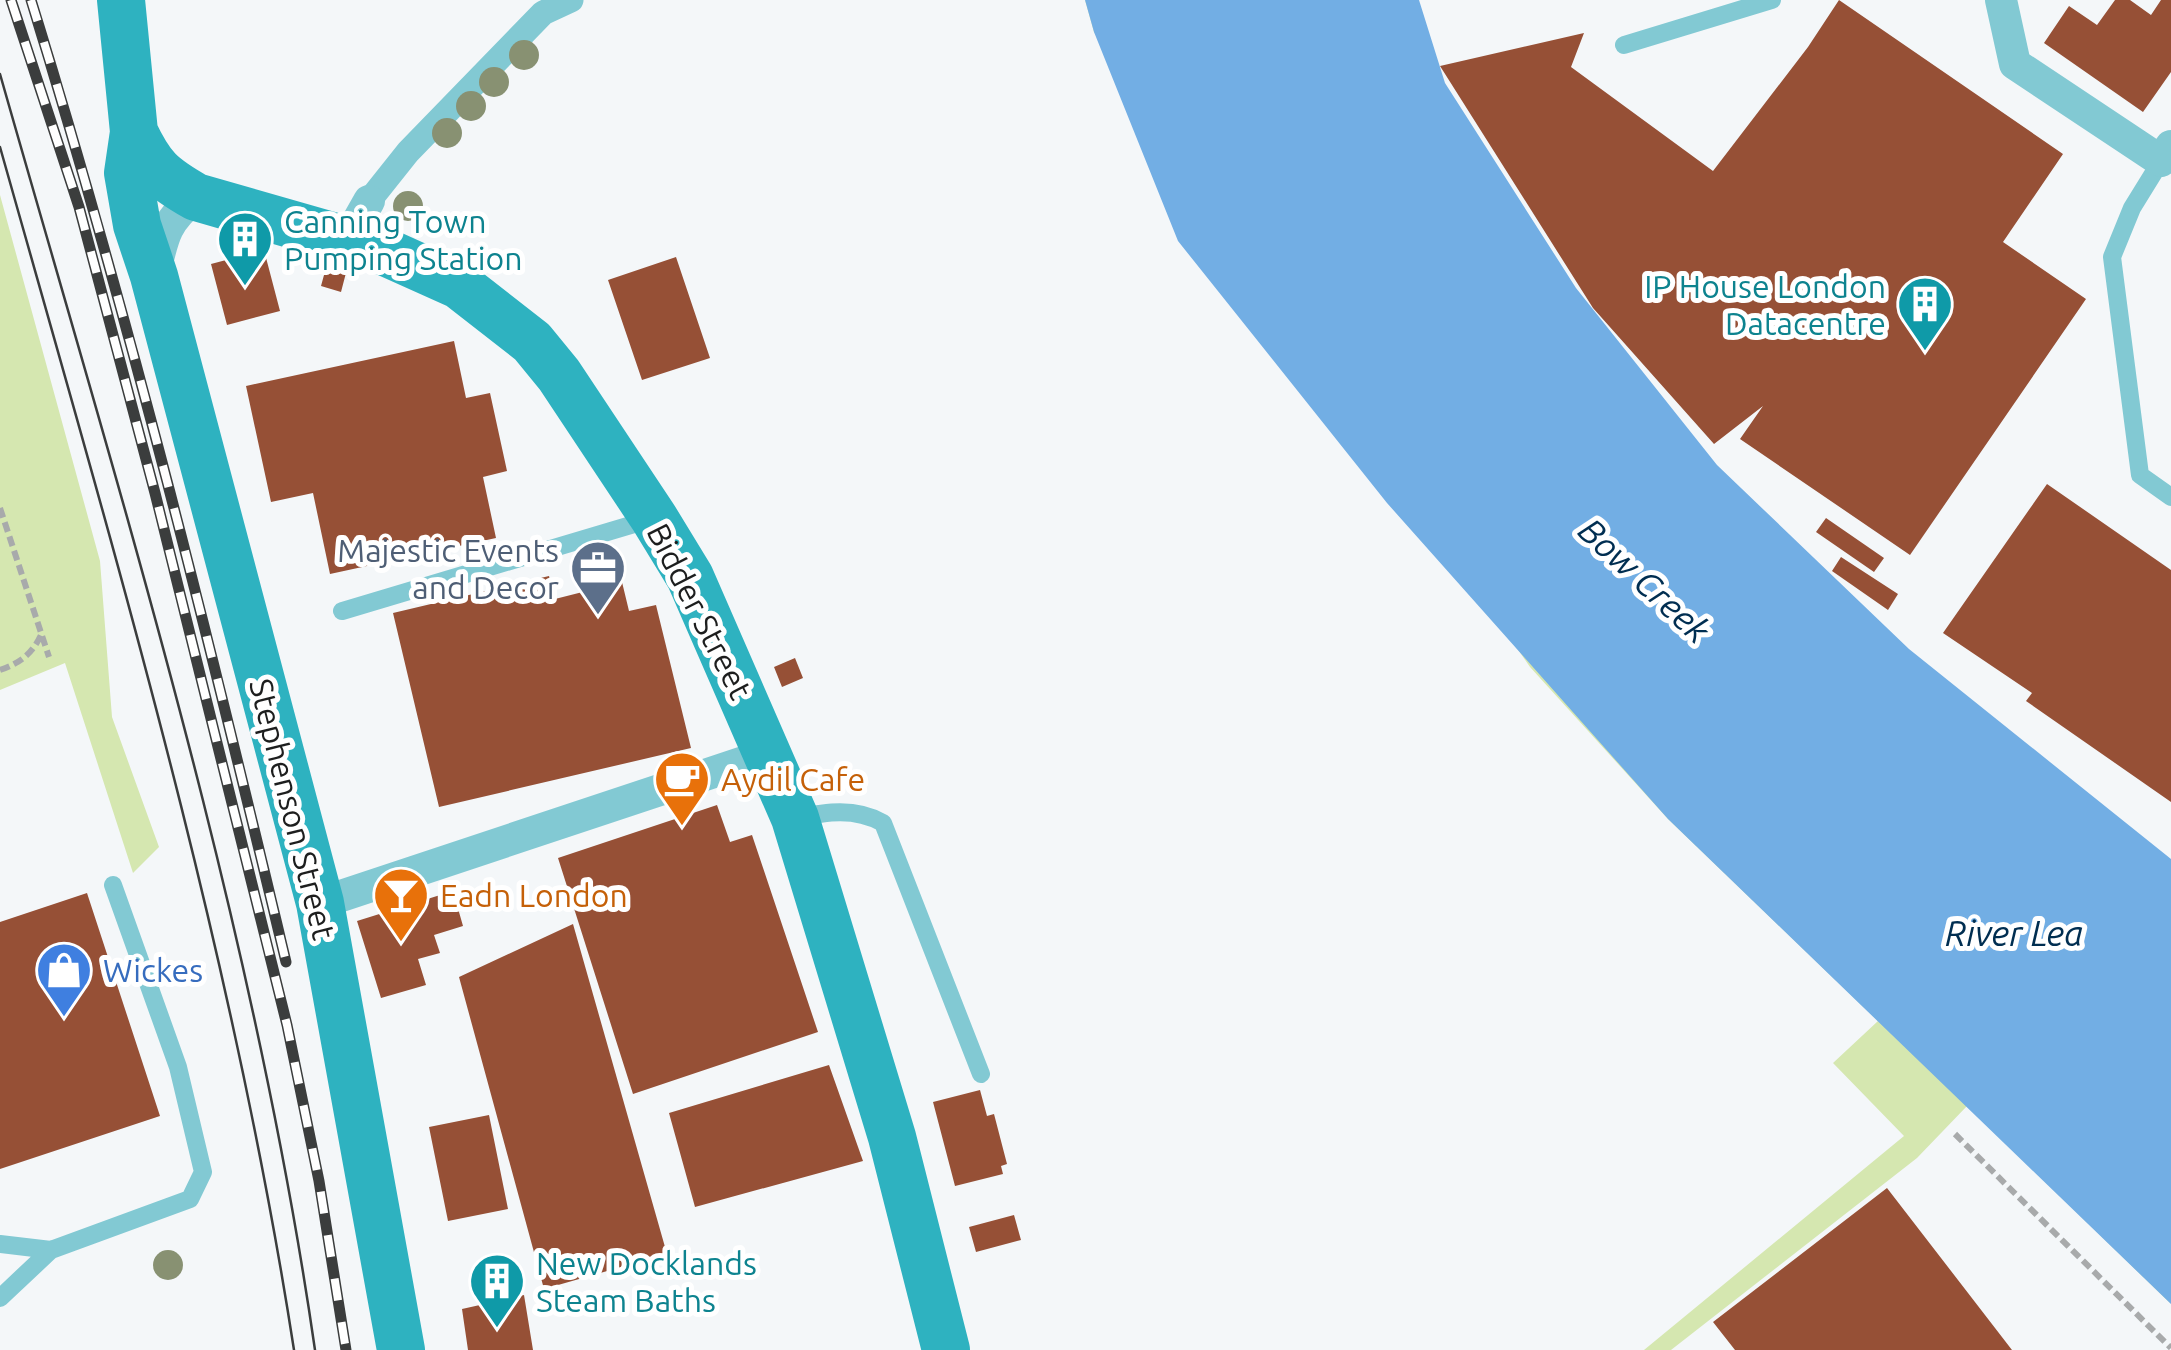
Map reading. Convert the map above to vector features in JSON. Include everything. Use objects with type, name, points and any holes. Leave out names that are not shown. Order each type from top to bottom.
[{"type":"main road","name":"Stephenson Street","points":[[121,0],[133,124],[128,172],[137,225],[154,276],[320,903],[401,1350]]},
{"type":"main road","name":"Bidder Street","points":[[133,124],[149,164],[196,197],[358,220],[411,262],[459,285],[532,342],[559,375],[654,518],[690,577],[794,818],[892,1137],[946,1350]]},
{"type":"street","points":[[358,220],[408,152],[543,13],[571,0]]},
{"type":"street","points":[[2001,0],[2015,64],[2166,154]]},
{"type":"street","name":"Stephenson Street","points":[[154,276],[165,230],[178,210],[196,197]]},
{"type":"street","points":[[320,903],[768,754]]},
{"type":"lane","points":[[1624,46],[1772,0]]},
{"type":"lane","points":[[2166,154],[2132,208],[2112,257],[2140,475],[2171,497]]},
{"type":"lane","points":[[342,611],[654,518]]},
{"type":"lane","points":[[794,818],[824,812],[864,813],[883,823],[981,1074]]},
{"type":"lane","points":[[0,1298],[51,1250],[190,1199],[203,1172],[178,1067],[114,885]]},
{"type":"lane","points":[[0,1244],[51,1250]]},
{"type":"path","points":[[0,508],[48,657]]},
{"type":"path","points":[[0,670],[34,650],[41,634]]},
{"type":"path","points":[[1955,1134],[2171,1348]]},
{"type":"green space","points":[[1085,0],[2171,1304],[1967,1106],[1917,1158],[1671,1350],[1644,1350],[1904,1136],[1833,1063],[1878,1021],[1668,819],[1530,667],[1094,32]]},
{"type":"green space","points":[[0,195],[100,561],[112,717],[159,847],[133,873],[65,663],[0,690]]},
{"type":"water","name":"River Lea","points":[[1085,0],[1419,0],[1445,83],[1576,288],[1717,465],[1909,649],[2171,859],[2171,1304],[1668,819],[1387,503],[1178,241],[1094,32]]},
{"type":"building","points":[[1839,0],[2063,154],[2003,242],[2086,299],[1910,555],[1740,439],[1763,406],[1714,444],[1593,308],[1440,66],[1584,33],[1571,67],[1713,171]]},
{"type":"building","points":[[2115,0],[2130,0],[2151,15],[2161,0],[2171,0],[2171,72],[2143,112],[2044,43],[2069,6],[2097,25]]},
{"type":"building","name":"Canning Town Pumping Station","points":[[264,250],[280,311],[227,325],[211,264]]},
{"type":"building","points":[[676,257],[710,358],[642,380],[608,280]]},
{"type":"building","points":[[327,264],[347,269],[341,292],[321,286]]},
{"type":"building","points":[[454,341],[466,398],[490,393],[507,471],[483,477],[496,538],[330,574],[313,493],[271,502],[246,386]]},
{"type":"building","points":[[2047,484],[2171,570],[2171,802],[2026,701],[2032,693],[1943,633]]},
{"type":"building","points":[[1826,518],[1884,558],[1874,572],[1816,532]]},
{"type":"building","points":[[1841,557],[1898,594],[1888,610],[1832,571]]},
{"type":"building","points":[[549,576],[555,599],[622,582],[629,611],[656,605],[691,748],[439,807],[393,613]]},
{"type":"building","points":[[795,658],[803,678],[782,687],[774,667]]},
{"type":"building","points":[[717,805],[730,842],[752,835],[818,1032],[633,1094],[558,858]]},
{"type":"building","name":"Eadn London","points":[[453,891],[463,926],[434,935],[440,953],[418,959],[426,985],[381,998],[357,921]]},
{"type":"building","name":"Wickes","points":[[87,893],[160,1116],[0,1169],[0,922]]},
{"type":"building","points":[[573,924],[667,1254],[544,1289],[459,977]]},
{"type":"building","points":[[829,1065],[863,1161],[695,1207],[669,1113]]},
{"type":"building","points":[[980,1090],[987,1116],[994,1114],[1007,1164],[1001,1166],[1003,1174],[955,1186],[933,1102]]},
{"type":"building","points":[[489,1115],[508,1209],[448,1221],[429,1127]]},
{"type":"building","points":[[1887,1188],[2012,1350],[1735,1350],[1713,1322]]},
{"type":"building","points":[[1014,1215],[1021,1240],[976,1252],[969,1227]]},
{"type":"building","name":"New Docklands Steam Baths","points":[[524,1295],[533,1350],[468,1350],[462,1309]]},
{"type":"tram line","points":[[0,74],[136,548],[219,867],[289,1189],[315,1350]]},
{"type":"tram line","points":[[0,147],[126,595],[203,895],[268,1197],[294,1350]]},
{"type":"railway","points":[[11,0],[79,207],[155,493],[287,1025],[319,1181],[346,1350]]},
{"type":"railway","points":[[31,0],[166,479],[286,962]]},
{"type":"place","name":"Canning Town Pumping Station","points":[[245,288]]},
{"type":"place","name":"IP House London Datacentre","points":[[1925,353]]},
{"type":"place","name":"Majestic Events and Decor","points":[[598,617]]},
{"type":"place","name":"Aydil Cafe","points":[[682,828]]},
{"type":"place","name":"Eadn London","points":[[401,944]]},
{"type":"place","name":"Wickes","points":[[64,1019]]},
{"type":"place","name":"New Docklands Steam Baths","points":[[497,1330]]},
{"type":"water label","name":"Bow Creek","points":[[1645,580]]}]
